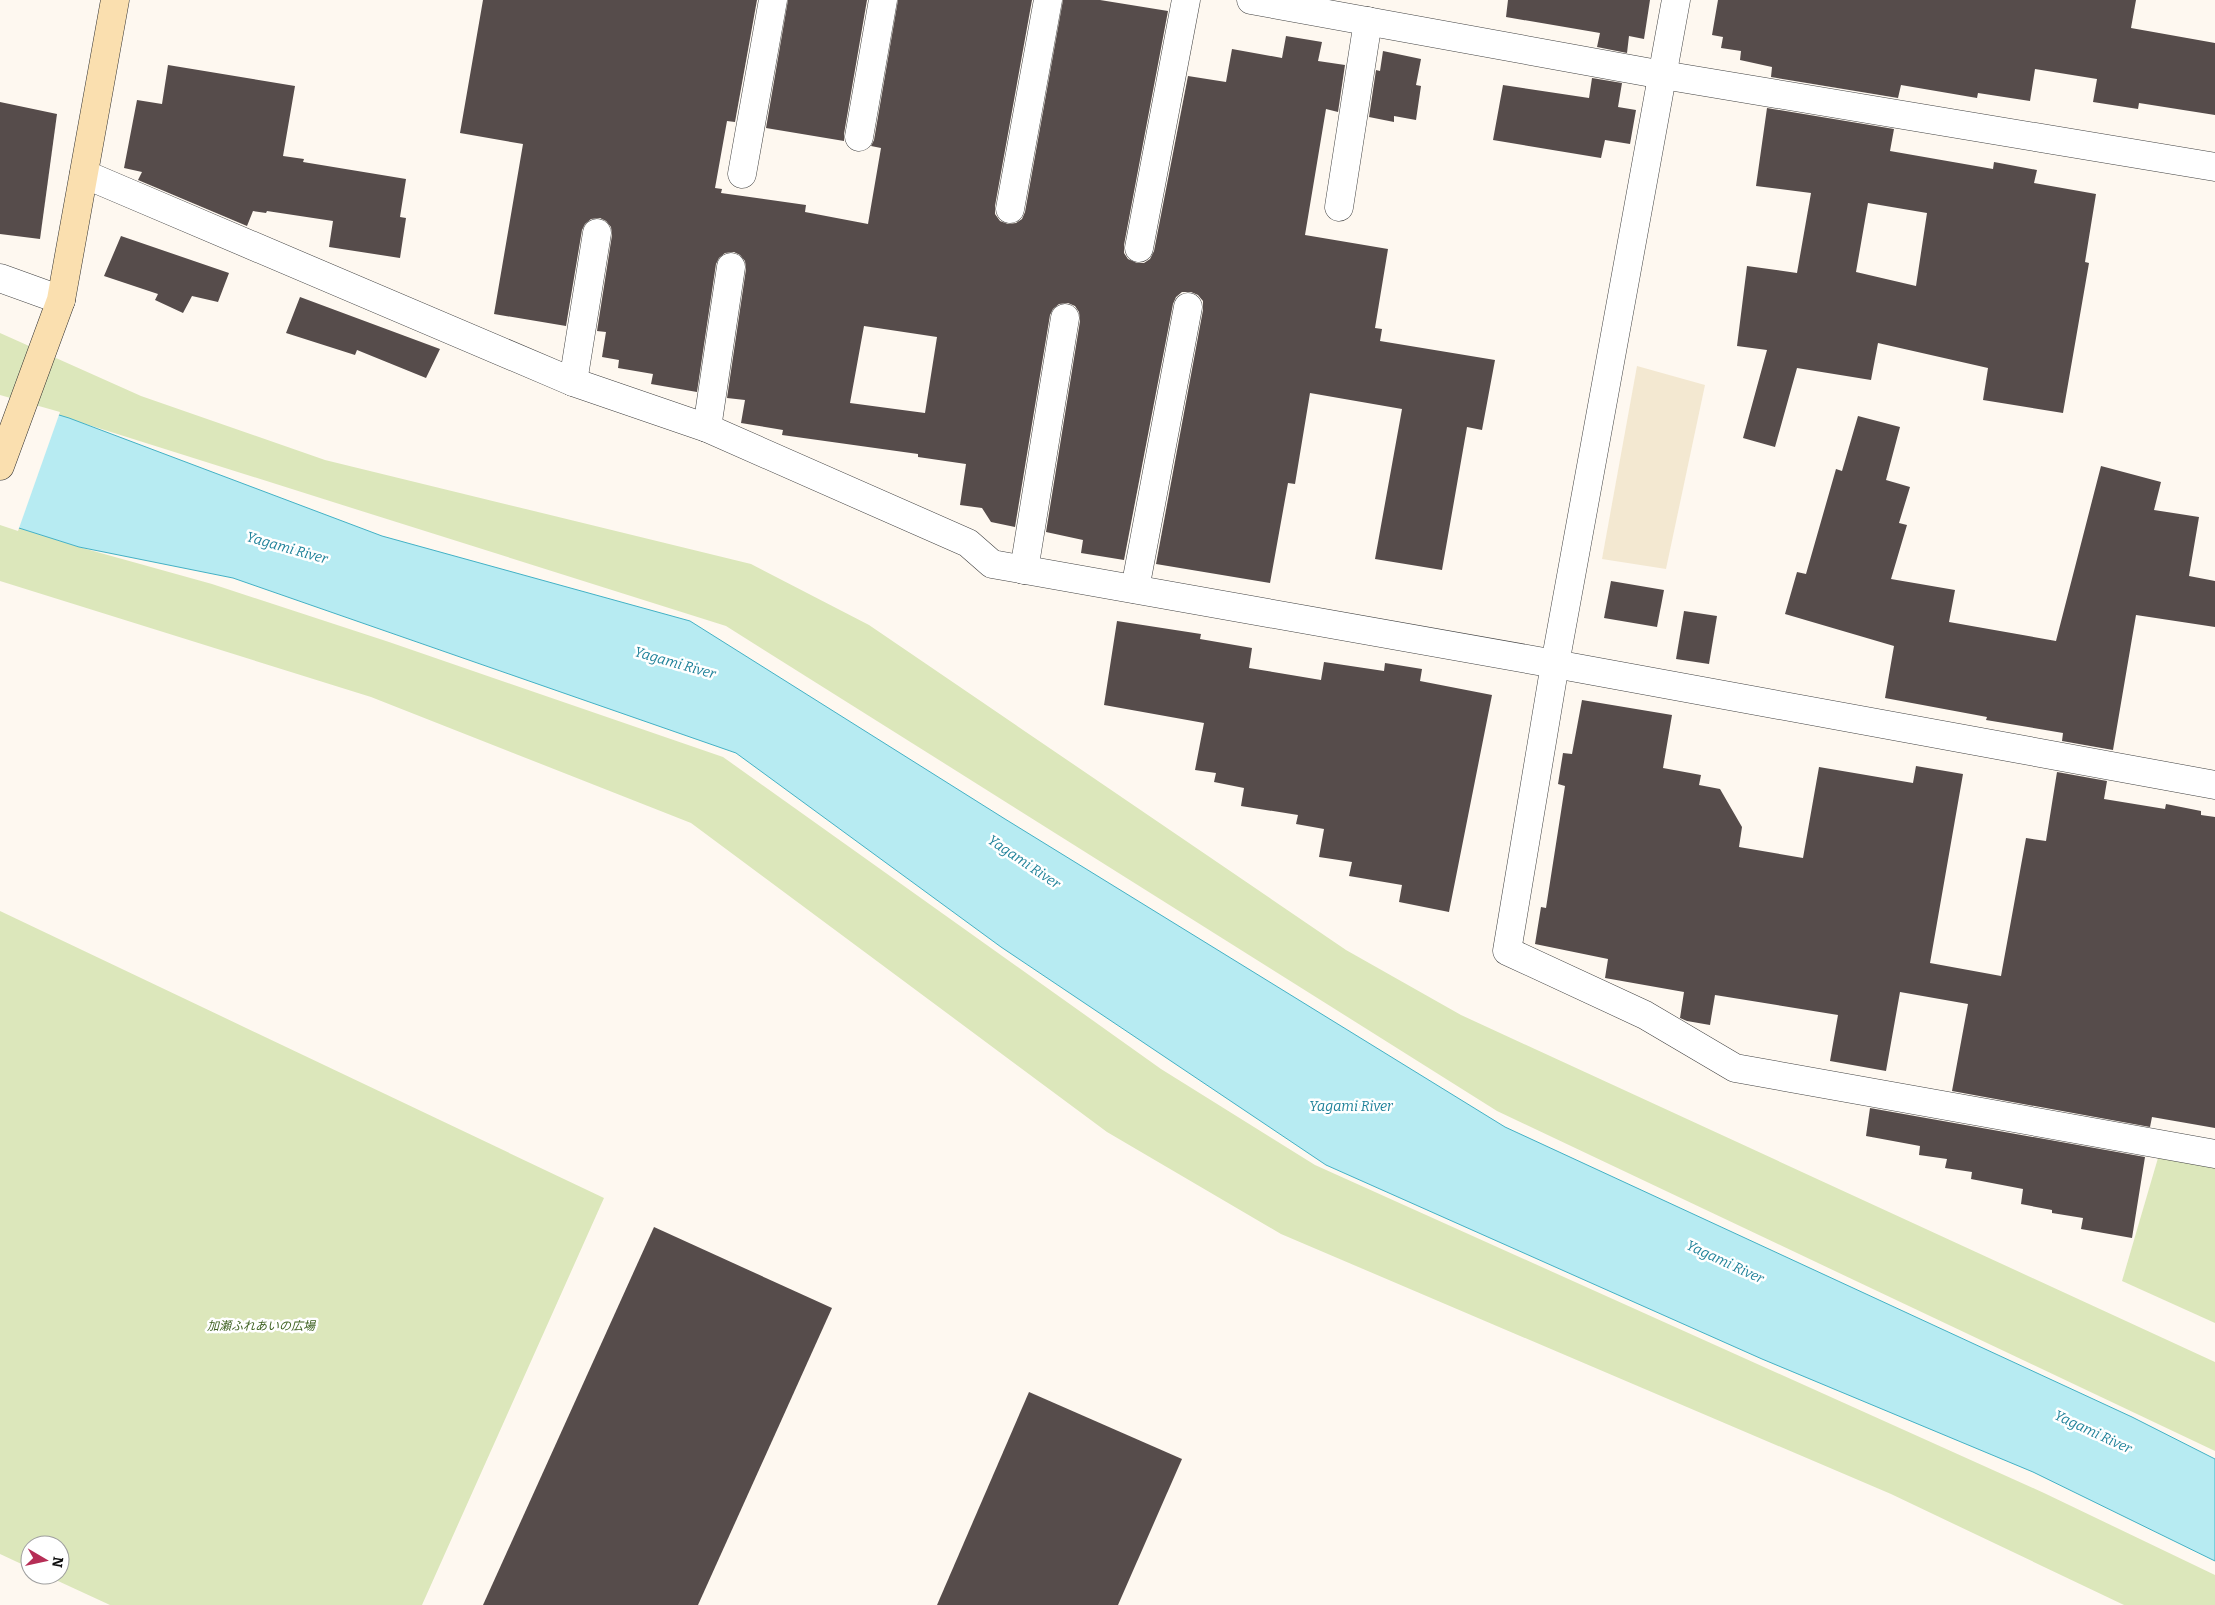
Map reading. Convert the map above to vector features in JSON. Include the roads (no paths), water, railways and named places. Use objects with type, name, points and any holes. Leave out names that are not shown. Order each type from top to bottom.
[{"type":"street","points":[[0,466],[58,309],[84,174],[114,0]]},
{"type":"street","points":[[742,174],[773,0]]},
{"type":"street","points":[[858,137],[883,0]]},
{"type":"street","points":[[1010,209],[1048,0]]},
{"type":"street","points":[[1139,248],[1186,0]]},
{"type":"street","points":[[1251,0],[1663,75],[2215,167]]},
{"type":"street","points":[[1676,0],[1555,664],[1507,951],[1644,1015],[1735,1068],[2215,1154]]},
{"type":"street","points":[[1339,208],[1368,21]]},
{"type":"street","points":[[84,174],[573,382],[707,428],[968,543],[992,564],[1555,664],[2215,785]]},
{"type":"street","points":[[573,382],[597,234]]},
{"type":"street","points":[[707,428],[731,267]]},
{"type":"street","points":[[0,278],[58,309]]},
{"type":"street","points":[[1135,589],[1188,307]]},
{"type":"street","points":[[1024,570],[1065,318]]},
{"type":"water","name":"Yagami River","points":[[0,397],[69,418],[382,536],[690,621],[1005,819],[1505,1127],[2132,1417],[2215,1459],[2215,1561],[2033,1472],[1762,1359],[1326,1165],[1001,947],[736,753],[233,578],[79,547],[0,522]]},
{"type":"park label","name":"加瀬ふれあいの広場","points":[[261,1326]]}]
